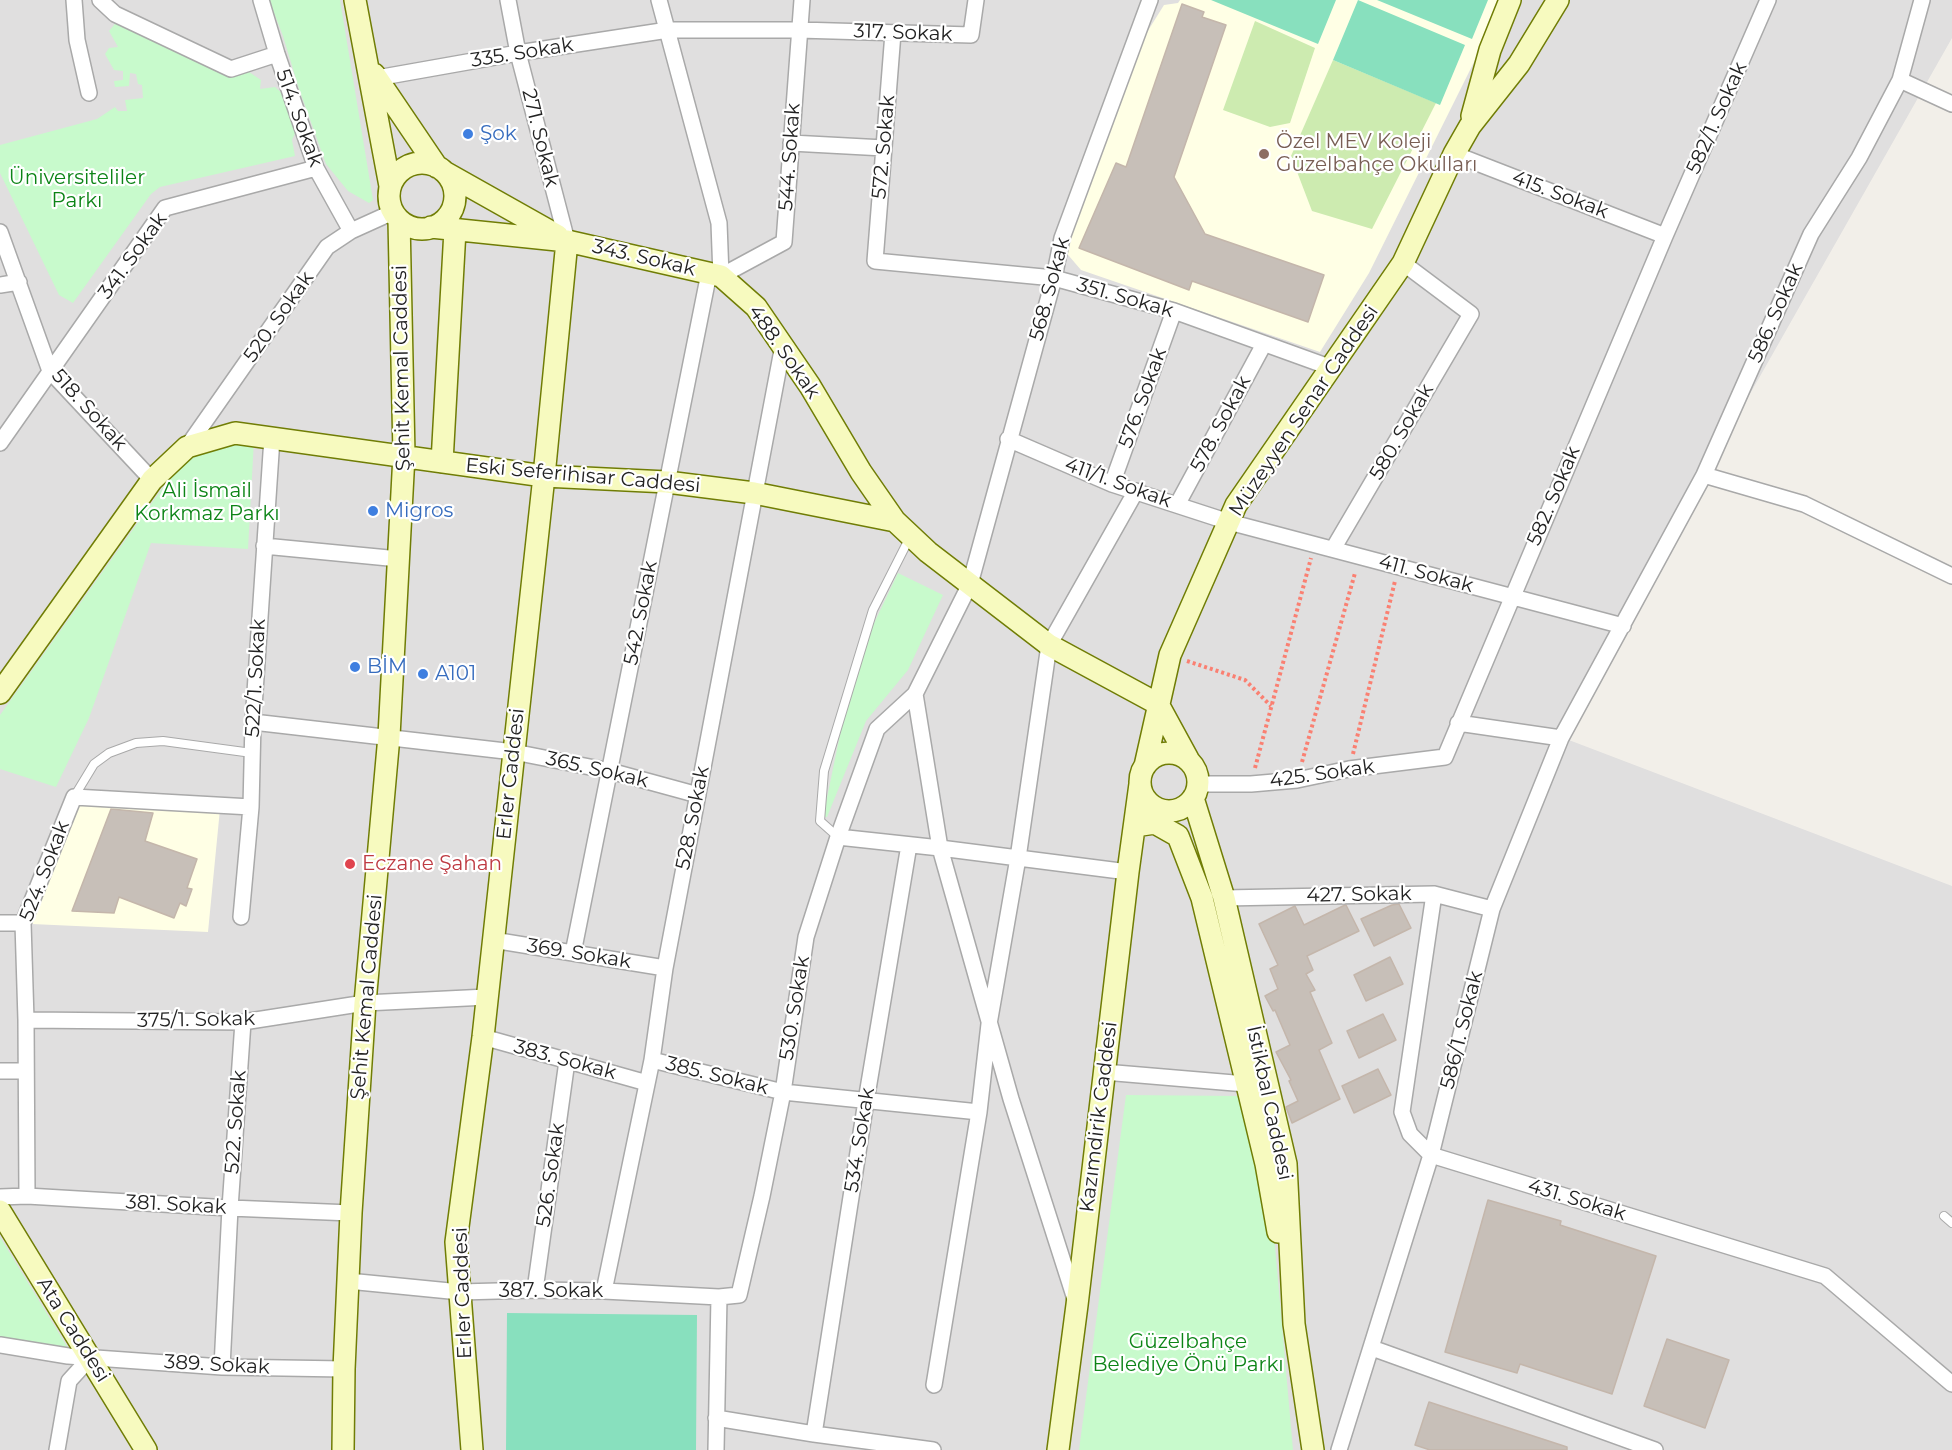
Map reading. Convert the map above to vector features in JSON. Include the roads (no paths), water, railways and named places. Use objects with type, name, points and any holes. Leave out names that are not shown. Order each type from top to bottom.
[{"type":"main road","points":[[356,0],[373,72],[390,186],[388,197],[396,216],[409,226],[420,229],[431,227],[441,222],[449,214],[454,204],[452,182],[441,170],[373,72]]},
{"type":"main road","name":"Müzeyyen Senar Caddesi","points":[[1470,126],[1490,50],[1510,0]]},
{"type":"main road","name":"Müzeyyen Senar Caddesi","points":[[1143,775],[1170,655],[1236,505],[1403,264],[1454,154],[1470,126],[1519,64],[1558,0]]},
{"type":"main road","points":[[390,186],[398,172],[406,166],[427,163],[567,241]]},
{"type":"main road","name":"Şehit Kemal Caddesi","points":[[344,1450],[344,1369],[351,1213],[365,1003],[389,736],[404,455],[396,216]]},
{"type":"main road","points":[[431,227],[567,241]]},
{"type":"main road","points":[[442,462],[455,230]]},
{"type":"main road","name":"343. Sokak","points":[[567,241],[715,274]]},
{"type":"main road","name":"Erler Caddesi","points":[[472,1450],[456,1242],[483,1037],[567,241]]},
{"type":"main road","name":"488. Sokak","points":[[715,274],[756,307],[810,386],[861,472],[895,521]]},
{"type":"main road","name":"Eski Seferihisar Caddesi","points":[[0,693],[152,480],[187,447],[235,433],[543,476],[667,482],[754,493],[895,521]]},
{"type":"main road","points":[[895,521],[928,552],[1049,645],[1158,704],[1197,775],[1196,791],[1180,809],[1167,810],[1155,807],[1148,801],[1143,775],[1152,759],[1170,753],[1188,759]]},
{"type":"main road","name":"Kazımdirik Caddesi","points":[[1058,1450],[1128,872],[1143,775]]},
{"type":"main road","name":"İstikbal Caddesi","points":[[1196,791],[1224,898],[1286,1164],[1294,1324],[1313,1450]]},
{"type":"main road","points":[[1167,810],[1202,898],[1266,1164],[1294,1324]]},
{"type":"main road","points":[[1135,826],[1155,824],[1178,836]]},
{"type":"main road","name":"Ata Caddesi","points":[[0,1211],[146,1450]]},
{"type":"street","points":[[74,0],[77,40],[88,93]]},
{"type":"street","points":[[100,0],[115,14],[231,69],[277,54]]},
{"type":"street","name":"514. Sokak","points":[[261,0],[316,168],[351,231]]},
{"type":"street","name":"271. Sokak","points":[[508,0],[519,53],[567,241]]},
{"type":"street","points":[[659,0],[719,223],[715,274]]},
{"type":"street","name":"544. Sokak","points":[[715,274],[784,242],[802,0]]},
{"type":"street","name":"317. Sokak","points":[[668,30],[799,30],[971,35],[976,0]]},
{"type":"street","name":"568. Sokak","points":[[970,584],[1054,278],[1062,238],[1150,0]]},
{"type":"street","name":"582/1. Sokak","points":[[1665,236],[1768,0]]},
{"type":"street","name":"586. Sokak","points":[[1623,626],[1704,475],[1811,234],[1859,158],[1900,80],[1922,0]]},
{"type":"street","name":"335. Sokak","points":[[373,72],[668,30]]},
{"type":"street","name":"572. Sokak","points":[[875,261],[893,33]]},
{"type":"street","points":[[1900,80],[1952,104]]},
{"type":"street","points":[[791,142],[884,148]]},
{"type":"street","name":"415. Sokak","points":[[1454,154],[1665,236]]},
{"type":"street","name":"341. Sokak","points":[[0,443],[165,208],[316,168]]},
{"type":"street","name":"520. Sokak","points":[[187,447],[327,247],[351,231],[396,216]]},
{"type":"street","name":"518. Sokak","points":[[0,232],[50,370],[152,480]]},
{"type":"street","name":"582. Sokak","points":[[1445,757],[1665,236]]},
{"type":"street","name":"351. Sokak","points":[[875,261],[1054,278],[1174,311],[1332,368]]},
{"type":"street","name":"580. Sokak","points":[[1333,549],[1471,314],[1403,264]]},
{"type":"street","name":"542. Sokak","points":[[573,953],[667,482],[715,274]]},
{"type":"street","points":[[0,285],[19,282]]},
{"type":"street","name":"576. Sokak","points":[[1112,484],[1174,311]]},
{"type":"street","name":"578. Sokak","points":[[1178,505],[1264,344]]},
{"type":"street","name":"528. Sokak","points":[[604,1291],[652,1060],[665,968],[783,345]]},
{"type":"street","name":"522/1. Sokak","points":[[241,918],[251,807],[253,722],[272,438]]},
{"type":"street","name":"411/1. Sokak","points":[[1008,439],[1112,484],[1229,522]]},
{"type":"street","points":[[1704,475],[1804,504],[1952,576]]},
{"type":"street","points":[[934,1384],[979,1112],[989,1024],[1018,858],[1049,645],[1136,491]]},
{"type":"street","name":"411. Sokak","points":[[1229,522],[1623,626]]},
{"type":"street","points":[[264,546],[399,558]]},
{"type":"street","name":"530. Sokak","points":[[719,1297],[739,1295],[783,1092],[806,937],[838,837],[877,729],[915,694],[970,584]]},
{"type":"street","name":"586/1. Sokak","points":[[1338,1450],[1431,1155],[1492,909],[1561,738],[1623,626]]},
{"type":"street","points":[[915,694],[940,848],[989,1024],[1077,1305]]},
{"type":"street","name":"365. Sokak","points":[[253,722],[514,752],[610,771],[698,795]]},
{"type":"street","points":[[1458,723],[1561,738]]},
{"type":"street","name":"425. Sokak","points":[[1196,791],[1297,780],[1349,769],[1445,757]]},
{"type":"street","name":"524. Sokak","points":[[27,1196],[23,923],[74,797],[251,807]]},
{"type":"street","points":[[838,837],[1128,872]]},
{"type":"street","name":"534. Sokak","points":[[814,1434],[909,845]]},
{"type":"street","name":"427. Sokak","points":[[1224,898],[1434,894],[1492,909]]},
{"type":"street","name":"431. Sokak","points":[[1434,894],[1402,1112],[1410,1134],[1431,1155],[1825,1276],[1952,1384]]},
{"type":"street","points":[[0,923],[23,923]]},
{"type":"street","name":"369. Sokak","points":[[493,940],[665,968]]},
{"type":"street","name":"375/1. Sokak","points":[[26,1020],[243,1022],[365,1003],[487,997]]},
{"type":"street","name":"522. Sokak","points":[[222,1367],[243,1022]]},
{"type":"street","name":"383. Sokak","points":[[483,1037],[647,1083]]},
{"type":"street","name":"526. Sokak","points":[[535,1290],[567,1060]]},
{"type":"street","name":"385. Sokak","points":[[652,1060],[783,1092],[979,1112]]},
{"type":"street","points":[[0,1071],[26,1071]]},
{"type":"street","points":[[1104,1072],[1246,1084]]},
{"type":"street","name":"381. Sokak","points":[[0,1197],[27,1196],[351,1213]]},
{"type":"street","name":"387. Sokak","points":[[348,1281],[460,1292],[604,1291],[719,1297]]},
{"type":"street","points":[[716,1450],[719,1297]]},
{"type":"street","name":"389. Sokak","points":[[0,1345],[90,1358],[222,1367],[344,1369]]},
{"type":"street","points":[[1372,1348],[1655,1450]]},
{"type":"street","points":[[57,1450],[69,1381],[90,1358]]},
{"type":"street","points":[[716,1418],[933,1450]]},
{"type":"lane","points":[[838,837],[820,821],[824,771],[873,610],[911,536]]},
{"type":"lane","points":[[74,797],[94,764],[109,753],[136,743],[163,741],[252,753]]},
{"type":"lane","points":[[1944,1216],[1952,1223]]},
{"type":"place","name":"Şok","points":[[468,134]]},
{"type":"place","name":"Özel MEV Koleji Güzelbahçe Okulları","points":[[1264,154]]},
{"type":"place","name":"Migros","points":[[373,511]]},
{"type":"place","name":"BİM","points":[[355,667]]},
{"type":"place","name":"A101","points":[[423,674]]},
{"type":"place","name":"Eczane Şahan","points":[[350,864]]},
{"type":"park label","name":"Üniversiteliler Parkı","points":[[77,190]]},
{"type":"park label","name":"Ali İsmail Korkmaz Parkı","points":[[207,502]]},
{"type":"park label","name":"Güzelbahçe Belediye Önü Parkı","points":[[1188,1354]]}]
